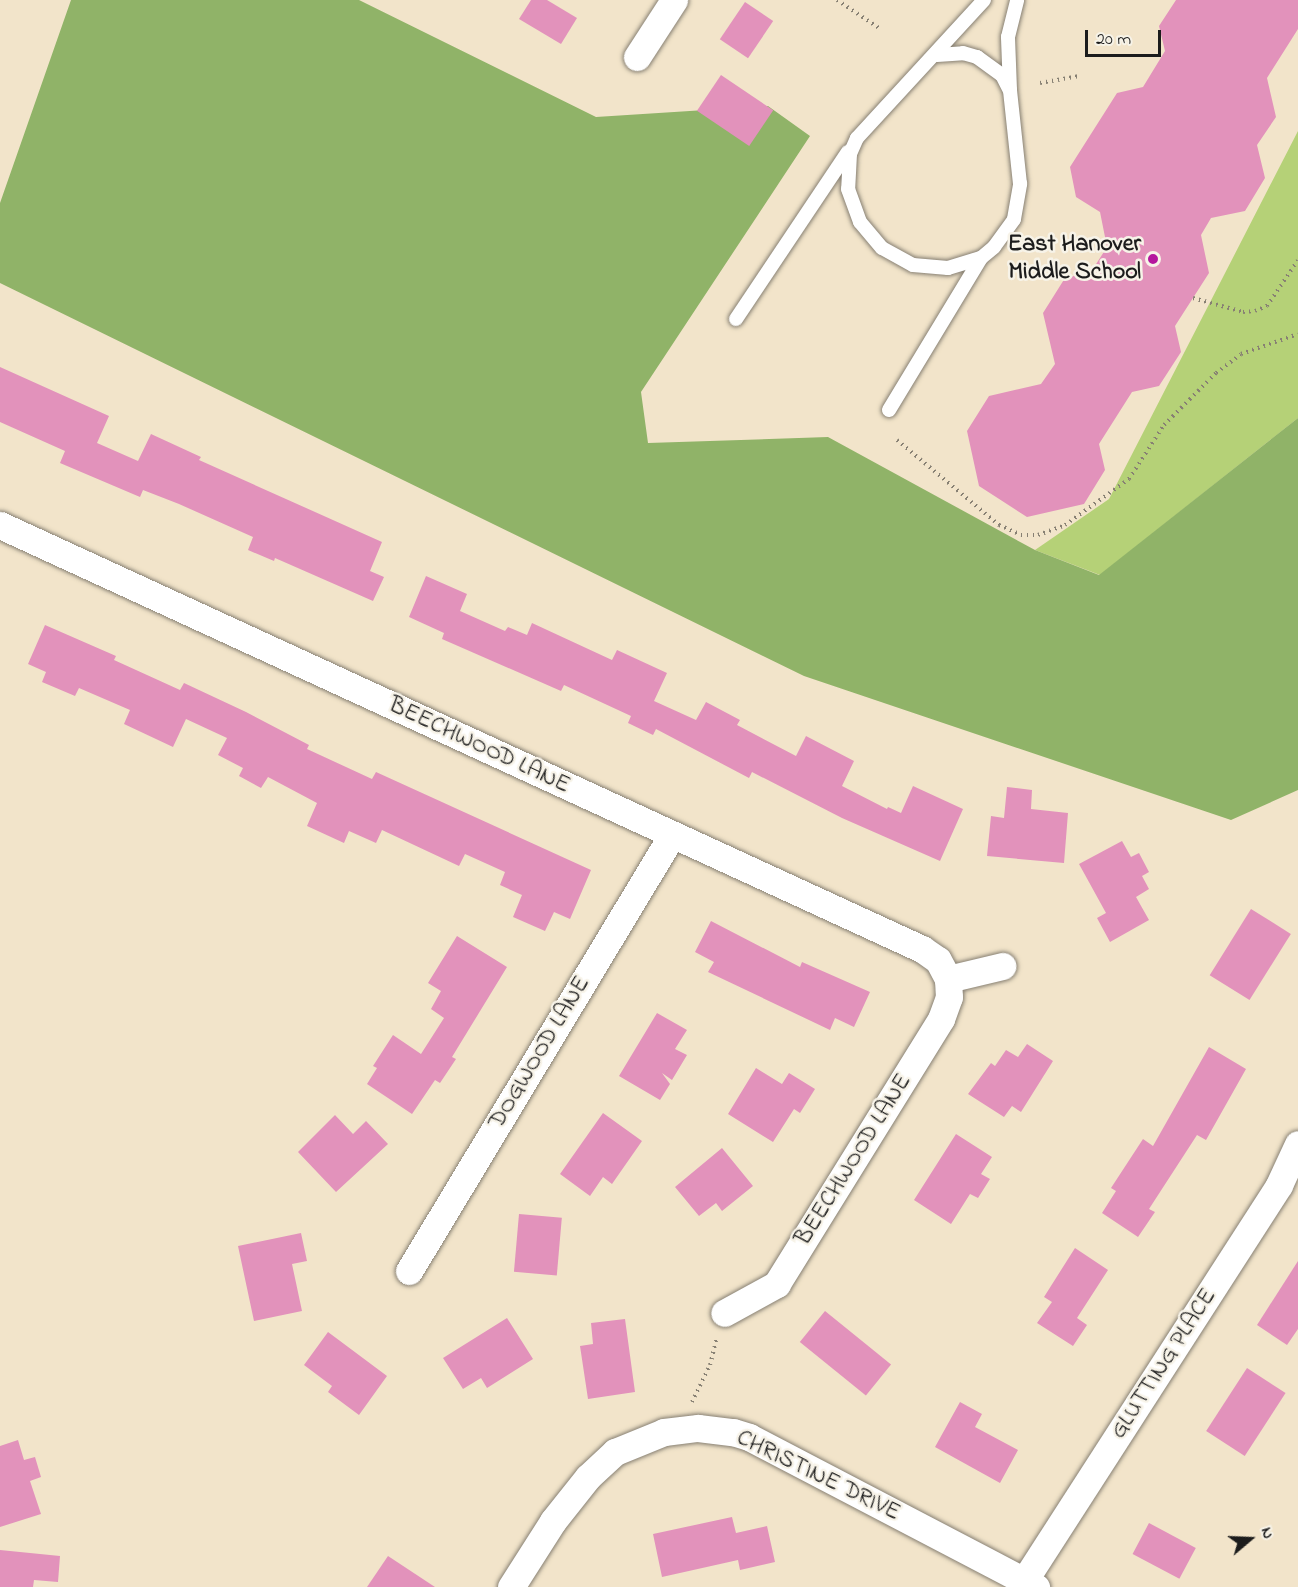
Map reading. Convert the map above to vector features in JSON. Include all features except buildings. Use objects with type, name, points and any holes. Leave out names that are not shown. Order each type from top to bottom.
[{"type":"street","points":[[637,57],[674,0]]},
{"type":"street","name":"BEECHWOOD LANE","points":[[0,525],[922,949],[938,960],[948,979],[948,997],[941,1020],[777,1284],[724,1313]]},
{"type":"street","name":"DOGWOOD LANE","points":[[409,1271],[672,835]]},
{"type":"street","points":[[948,979],[1002,966]]},
{"type":"street","name":"GLUTTING PLACE","points":[[1030,1584],[1290,1182],[1298,1144]]},
{"type":"street","name":"CHRISTINE DRIVE","points":[[511,1587],[560,1512],[588,1477],[615,1452],[664,1432],[692,1428],[733,1432],[749,1437],[1030,1584]]},
{"type":"lane","points":[[736,319],[857,138],[937,55],[984,0]]},
{"type":"lane","points":[[889,410],[981,258],[1006,234],[1014,219],[1020,184],[1010,90],[1008,38],[1017,0]]},
{"type":"lane","points":[[937,55],[963,53],[977,57],[1002,75],[1010,90]]},
{"type":"lane","points":[[857,138],[850,154],[848,189],[860,222],[882,248],[913,265],[930,268],[965,265],[981,258]]},
{"type":"path","points":[[837,0],[879,28]]},
{"type":"path","points":[[1040,83],[1079,76]]},
{"type":"path","points":[[1193,298],[1243,312],[1255,311],[1267,306],[1298,260]]},
{"type":"path","points":[[897,440],[999,525],[1021,535],[1038,535],[1065,525],[1129,479],[1164,425],[1216,373],[1241,354],[1298,334]]},
{"type":"path","points":[[692,1428],[690,1407],[710,1365],[724,1313]]},
{"type":"green space","points":[[71,0],[359,0],[596,117],[768,106],[810,136],[641,392],[648,443],[828,437],[1035,550],[1099,575],[1298,418],[1298,790],[1231,820],[804,676],[0,283],[0,203]]},
{"type":"green space","points":[[1298,131],[1298,418],[1100,575],[1035,550],[1109,499]]},
{"type":"place","name":"East Hanover Middle School","points":[[1153,259]]}]
